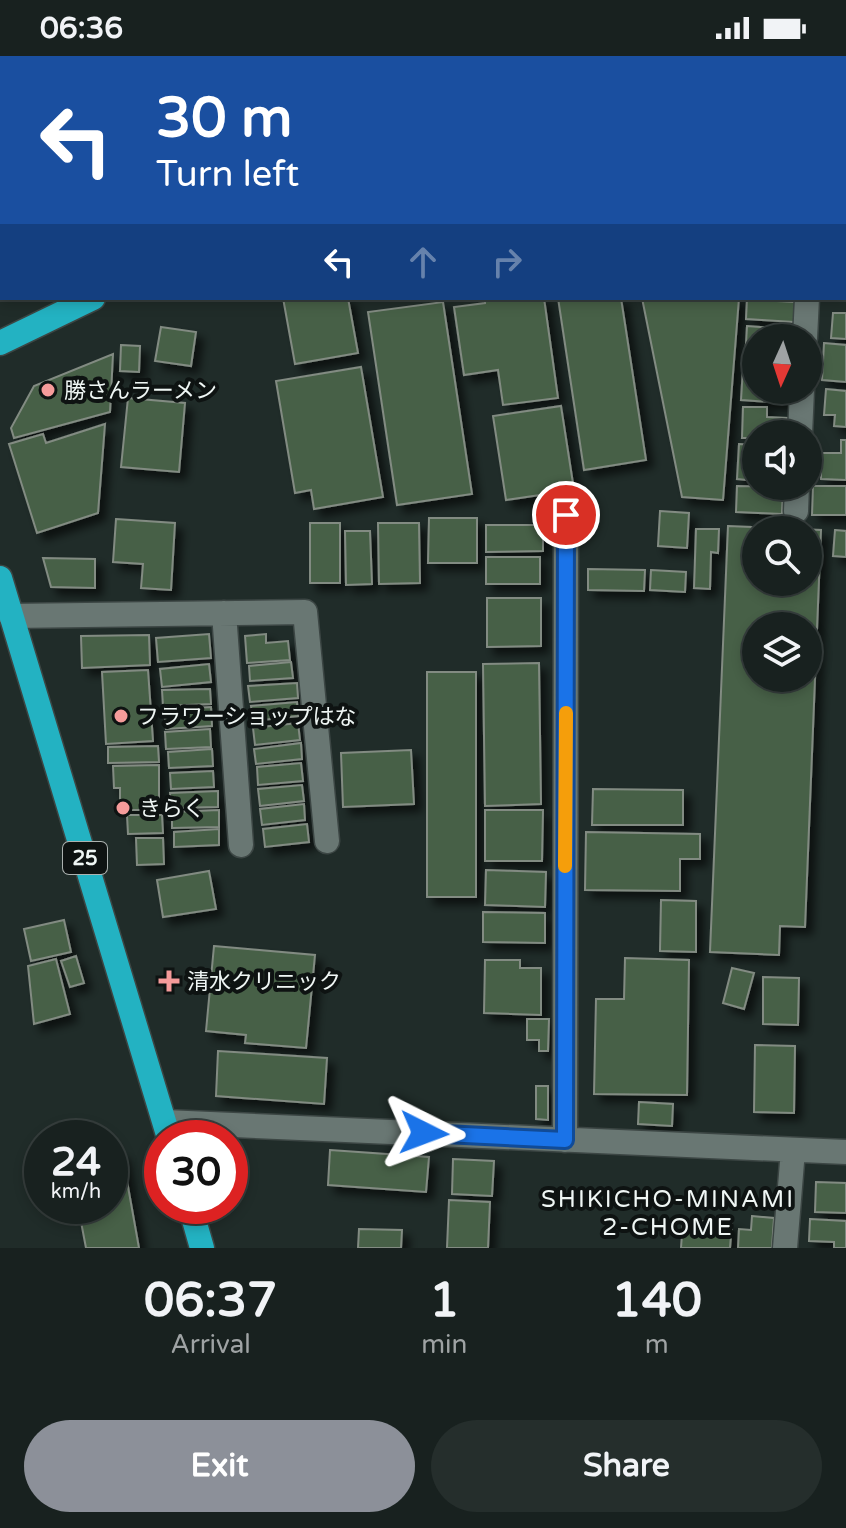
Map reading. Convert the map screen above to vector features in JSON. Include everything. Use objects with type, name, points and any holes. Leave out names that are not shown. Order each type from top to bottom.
[{"type":"highway","points":[[0,343],[89,300]]},
{"type":"highway","name":"25","points":[[0,578],[164,1120]]},
{"type":"highway","points":[[195,1224],[202,1248]]},
{"type":"street","points":[[806,324],[807,300]]},
{"type":"street","points":[[796,500],[796,511]]},
{"type":"street","points":[[565,1140],[566,515]]},
{"type":"street","points":[[11,616],[305,612],[327,841]]},
{"type":"street","points":[[224,613],[241,845]]},
{"type":"street","points":[[248,1132],[565,1140],[846,1152]]},
{"type":"street","points":[[785,1248],[793,1150]]},
{"type":"building","points":[[283,300],[348,300],[358,353],[295,364]]},
{"type":"building","points":[[485,300],[544,300],[558,398],[503,405],[498,370],[464,375],[454,307],[485,303]]},
{"type":"building","points":[[558,300],[621,300],[646,460],[584,470]]},
{"type":"building","points":[[642,300],[739,300],[723,500],[682,497]]},
{"type":"building","points":[[747,300],[795,302],[794,322],[746,319]]},
{"type":"building","points":[[443,302],[472,494],[397,505],[368,312]]},
{"type":"building","points":[[833,313],[846,313],[846,339],[831,338]]},
{"type":"building","points":[[161,327],[196,332],[191,366],[155,361]]},
{"type":"building","points":[[824,343],[846,345],[846,382],[822,380]]},
{"type":"building","points":[[121,345],[140,346],[139,372],[120,371]]},
{"type":"building","points":[[113,354],[110,412],[14,438],[11,428],[34,386]]},
{"type":"building","points":[[361,367],[383,497],[314,509],[311,490],[295,493],[276,381]]},
{"type":"building","points":[[826,389],[846,391],[846,427],[834,426],[835,415],[824,415]]},
{"type":"building","points":[[128,398],[185,403],[179,472],[121,467]]},
{"type":"building","points":[[561,406],[574,490],[506,500],[493,416]]},
{"type":"building","points":[[743,407],[767,407],[767,417],[787,418],[787,420],[743,420]]},
{"type":"building","points":[[105,424],[98,513],[37,533],[9,444],[43,434],[46,443]]},
{"type":"building","points":[[841,440],[846,440],[846,480],[822,479],[822,453],[841,453]]},
{"type":"building","points":[[739,444],[742,444],[742,480],[737,479]]},
{"type":"building","points":[[737,486],[742,486],[742,500],[783,500],[782,514],[736,512]]},
{"type":"building","points":[[822,486],[846,486],[846,515],[812,515],[813,500],[822,500]]},
{"type":"building","points":[[660,511],[689,513],[687,548],[658,546]]},
{"type":"building","points":[[429,518],[477,518],[477,563],[428,563]]},
{"type":"building","points":[[116,519],[175,523],[171,590],[141,588],[143,564],[113,562]]},
{"type":"building","points":[[310,523],[340,523],[340,583],[310,583]]},
{"type":"building","points":[[378,523],[419,523],[420,583],[379,584]]},
{"type":"building","points":[[486,525],[543,525],[543,551],[486,552]]},
{"type":"building","points":[[728,526],[742,527],[742,596],[818,596],[818,612],[742,612],[742,692],[814,692],[805,927],[780,926],[779,955],[710,952]]},
{"type":"building","points":[[696,529],[719,529],[718,553],[711,552],[710,589],[694,588]]},
{"type":"building","points":[[835,530],[846,531],[846,557],[833,556]]},
{"type":"building","points":[[345,531],[370,531],[372,584],[346,585]]},
{"type":"building","points":[[486,557],[540,557],[540,584],[486,584]]},
{"type":"building","points":[[43,558],[95,559],[95,588],[51,587]]},
{"type":"building","points":[[588,569],[645,570],[644,591],[588,590]]},
{"type":"building","points":[[651,570],[686,572],[685,592],[650,590]]},
{"type":"building","points":[[487,598],[541,598],[541,646],[487,647]]},
{"type":"building","points":[[209,634],[211,658],[158,662],[156,638]]},
{"type":"building","points":[[266,634],[266,643],[288,641],[290,660],[247,663],[245,636]]},
{"type":"building","points":[[149,635],[150,665],[82,668],[81,636]]},
{"type":"building","points":[[291,662],[293,678],[250,681],[249,666]]},
{"type":"building","points":[[539,663],[541,804],[485,806],[483,664]]},
{"type":"building","points":[[209,664],[211,682],[162,687],[160,669]]},
{"type":"building","points":[[148,670],[153,741],[106,744],[102,672]]},
{"type":"building","points":[[427,672],[476,672],[476,897],[427,897]]},
{"type":"building","points":[[297,683],[298,698],[250,702],[248,686]]},
{"type":"building","points":[[210,689],[211,704],[163,706],[162,690]]},
{"type":"building","points":[[297,702],[298,716],[253,721],[251,706]]},
{"type":"building","points":[[211,707],[212,726],[166,729],[164,710]]},
{"type":"building","points":[[298,723],[300,740],[255,745],[253,728]]},
{"type":"building","points":[[210,729],[211,747],[166,749],[165,732]]},
{"type":"building","points":[[301,743],[302,759],[256,764],[254,749]]},
{"type":"building","points":[[158,746],[159,762],[108,763],[108,747]]},
{"type":"building","points":[[212,749],[213,766],[169,768],[168,752]]},
{"type":"building","points":[[411,750],[414,804],[343,807],[341,753]]},
{"type":"building","points":[[301,763],[303,781],[258,785],[257,767]]},
{"type":"building","points":[[159,765],[159,810],[120,810],[120,788],[114,788],[113,766]]},
{"type":"building","points":[[213,771],[214,787],[171,789],[170,773]]},
{"type":"building","points":[[302,785],[304,801],[260,806],[258,789]]},
{"type":"building","points":[[593,789],[683,790],[683,825],[592,825]]},
{"type":"building","points":[[218,791],[218,807],[171,808],[170,793]]},
{"type":"building","points":[[304,804],[305,820],[262,825],[260,809]]},
{"type":"building","points":[[219,810],[219,827],[172,828],[172,812]]},
{"type":"building","points":[[485,810],[543,810],[542,861],[485,861]]},
{"type":"building","points":[[127,815],[162,815],[163,833],[128,834]]},
{"type":"building","points":[[307,824],[309,842],[265,847],[263,829]]},
{"type":"building","points":[[219,829],[219,845],[174,847],[174,832]]},
{"type":"building","points":[[586,832],[700,834],[700,859],[680,859],[680,891],[585,890]]},
{"type":"building","points":[[136,838],[163,838],[164,864],[137,865]]},
{"type":"building","points":[[486,870],[546,872],[545,907],[485,905]]},
{"type":"building","points":[[209,871],[216,909],[163,917],[157,880]]},
{"type":"building","points":[[661,900],[696,901],[696,952],[660,951]]},
{"type":"building","points":[[483,912],[545,913],[545,943],[483,942]]},
{"type":"building","points":[[64,920],[71,952],[31,961],[24,929]]},
{"type":"building","points":[[214,946],[315,955],[306,1048],[245,1043],[246,1035],[206,1031]]},
{"type":"building","points":[[76,956],[84,983],[70,987],[61,961]]},
{"type":"building","points":[[625,958],[689,960],[687,1095],[594,1094],[596,999],[624,999]]},
{"type":"building","points":[[56,959],[70,1014],[34,1024],[28,966]]},
{"type":"building","points":[[485,960],[520,960],[520,968],[541,968],[541,1015],[484,1013]]},
{"type":"building","points":[[732,968],[754,973],[744,1009],[723,1003]]},
{"type":"building","points":[[763,977],[799,978],[798,1025],[763,1024]]},
{"type":"building","points":[[527,1019],[549,1019],[548,1051],[539,1051],[539,1040],[527,1040]]},
{"type":"building","points":[[755,1045],[795,1046],[794,1113],[754,1112]]},
{"type":"building","points":[[218,1051],[327,1058],[324,1104],[216,1096]]},
{"type":"building","points":[[536,1086],[548,1086],[548,1120],[536,1119]]},
{"type":"building","points":[[639,1102],[673,1104],[672,1126],[638,1124]]},
{"type":"building","points":[[330,1150],[429,1157],[426,1192],[328,1185]]},
{"type":"building","points":[[453,1159],[494,1161],[492,1196],[452,1194]]},
{"type":"building","points":[[816,1182],[846,1183],[846,1213],[815,1212]]},
{"type":"building","points":[[128,1187],[139,1248],[86,1248],[81,1224],[128,1224]]},
{"type":"building","points":[[449,1200],[490,1202],[488,1248],[447,1248]]},
{"type":"building","points":[[752,1216],[774,1218],[772,1248],[738,1248],[739,1229],[751,1230]]},
{"type":"building","points":[[810,1219],[846,1221],[846,1248],[834,1248],[834,1242],[809,1241]]},
{"type":"building","points":[[683,1220],[732,1223],[730,1248],[681,1248]]},
{"type":"building","points":[[359,1229],[402,1230],[401,1248],[358,1248]]},
{"type":"slow traffic","points":[[565,866],[566,713]]},
{"type":"place","name":"勝さんラーメン","points":[[48,390]]},
{"type":"place","name":"フラワーショップはな","points":[[121,716]]},
{"type":"place","name":"きらく","points":[[123,808]]},
{"type":"place","name":"清水クリニック","points":[[169,981]]},
{"type":"district","name":"SHIKICHO-MINAMI 2-CHOME","points":[[668,1213]]},
{"type":"route","points":[[424,1133],[565,1140],[566,515]]}]
